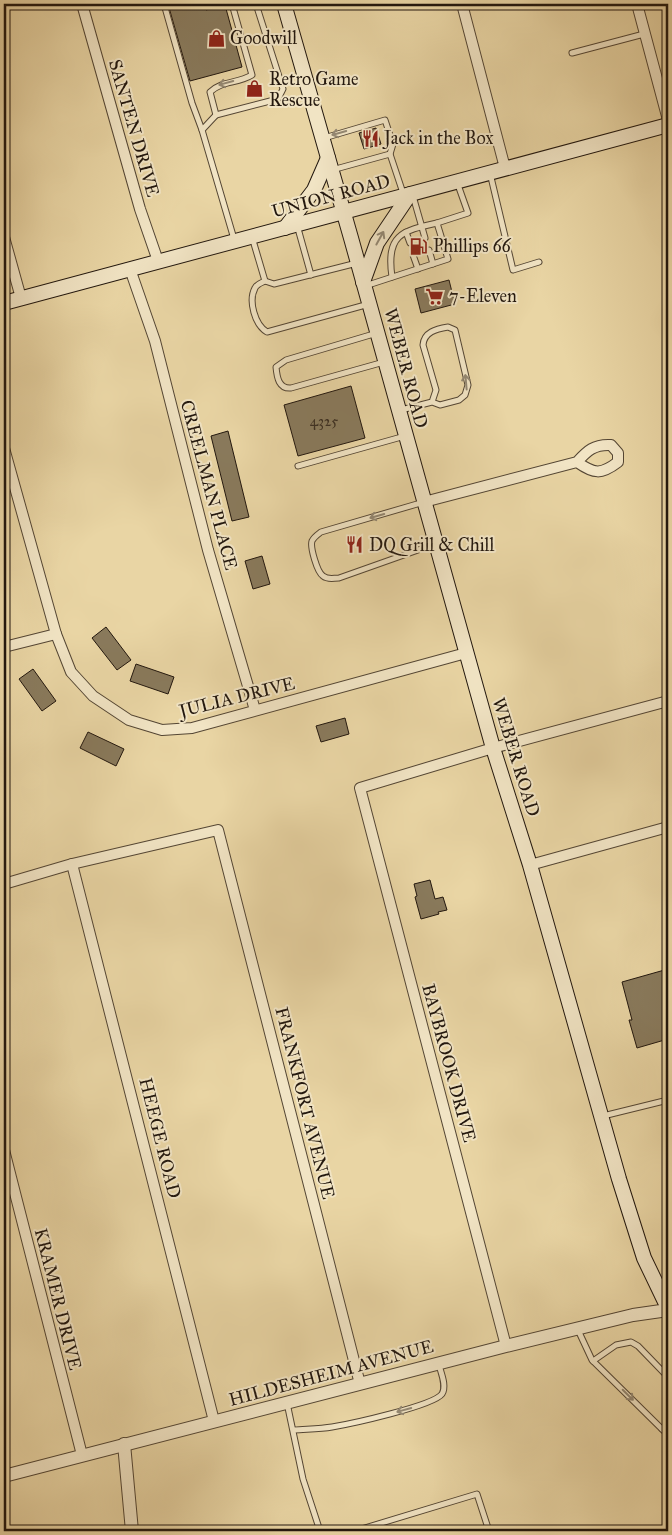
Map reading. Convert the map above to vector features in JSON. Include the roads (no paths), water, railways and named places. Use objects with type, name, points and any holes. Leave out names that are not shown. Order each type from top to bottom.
[{"type":"main road","name":"WEBER ROAD","points":[[284,4],[358,263],[492,748],[530,865],[636,1236],[668,1309]]},
{"type":"main road","name":"UNION ROAD","points":[[4,303],[668,125]]},
{"type":"main road","points":[[291,227],[330,164]]},
{"type":"main road","points":[[364,285],[377,243],[409,194]]},
{"type":"street","name":"SANTEN DRIVE","points":[[82,4],[140,208],[158,261]]},
{"type":"street","points":[[462,4],[505,168]]},
{"type":"street","points":[[637,4],[668,120]]},
{"type":"street","points":[[4,237],[21,298]]},
{"type":"street","name":"CREELMAN PLACE","points":[[130,269],[155,341],[208,550],[255,710]]},
{"type":"street","name":"JULIA DRIVE","points":[[4,448],[56,634],[71,672],[93,696],[130,720],[162,730],[192,728],[466,653]]},
{"type":"street","points":[[424,502],[577,462]]},
{"type":"street","points":[[4,647],[56,634]]},
{"type":"street","points":[[492,748],[668,701]]},
{"type":"street","name":"BAYBROOK DRIVE","points":[[492,748],[360,788],[506,1346]]},
{"type":"street","points":[[530,865],[668,827]]},
{"type":"street","name":"FRANKFORT AVENUE","points":[[72,864],[218,830],[360,1384]]},
{"type":"street","points":[[4,884],[72,864]]},
{"type":"street","name":"HEEGE ROAD","points":[[72,864],[214,1421]]},
{"type":"street","name":"KRAMER DRIVE","points":[[4,1150],[82,1455]]},
{"type":"street","name":"HILDESHEIM AVENUE","points":[[4,1476],[506,1346],[578,1330],[633,1315],[668,1309]]},
{"type":"street","points":[[124,1444],[132,1531]]},
{"type":"lane","points":[[164,4],[234,241]]},
{"type":"lane","points":[[216,115],[210,92],[218,85],[252,75],[232,4]]},
{"type":"lane","points":[[202,130],[216,115],[278,99],[283,89],[256,4]]},
{"type":"lane","points":[[572,53],[644,34]]},
{"type":"lane","points":[[322,138],[385,120],[393,144],[390,154],[409,194],[425,238]]},
{"type":"lane","points":[[330,164],[390,154]]},
{"type":"lane","points":[[490,172],[513,270],[539,262]]},
{"type":"lane","points":[[392,277],[391,252],[395,242],[406,232],[468,213],[457,181]]},
{"type":"lane","points":[[364,285],[448,258],[437,223]]},
{"type":"lane","points":[[291,227],[311,275]]},
{"type":"lane","points":[[406,232],[410,244]]},
{"type":"lane","points":[[252,237],[265,281]]},
{"type":"lane","points":[[429,250],[433,264]]},
{"type":"lane","points":[[413,255],[418,269]]},
{"type":"lane","points":[[358,263],[274,284],[265,281],[254,290],[252,301],[259,325],[267,332],[369,304]]},
{"type":"lane","points":[[398,411],[432,402],[440,405],[459,400],[467,390],[468,385],[455,330],[448,326],[430,332],[423,340],[436,390],[432,402]]},
{"type":"lane","points":[[377,333],[280,364],[276,367],[278,380],[282,387],[286,389],[292,388],[385,362]]},
{"type":"lane","points":[[298,466],[406,436]]},
{"type":"lane","points":[[424,502],[320,532],[313,538],[311,544],[318,571],[324,577],[330,579],[339,578],[436,544]]},
{"type":"lane","points":[[602,1116],[668,1100]]},
{"type":"lane","points":[[578,1330],[593,1361],[668,1434]]},
{"type":"lane","points":[[593,1361],[616,1345],[631,1342],[638,1346],[668,1377]]},
{"type":"lane","points":[[294,1430],[350,1424],[427,1403],[443,1393],[444,1387],[439,1363]]},
{"type":"lane","points":[[287,1402],[303,1479],[320,1531]]},
{"type":"lane","points":[[662,1429],[668,1424]]},
{"type":"lane","points":[[355,1531],[477,1494],[490,1531]]},
{"type":"lane","points":[[483,1531],[487,1523]]},
{"type":"place","name":"Goodwill","points":[[216,38]]},
{"type":"place","name":"Retro Game Rescue","points":[[255,89]]},
{"type":"place","name":"Jack in the Box","points":[[370,138]]},
{"type":"place","name":"Phillips 66","points":[[419,246]]},
{"type":"place","name":"7-Eleven","points":[[435,296]]},
{"type":"place","name":"DQ Grill & Chill","points":[[355,545]]}]
